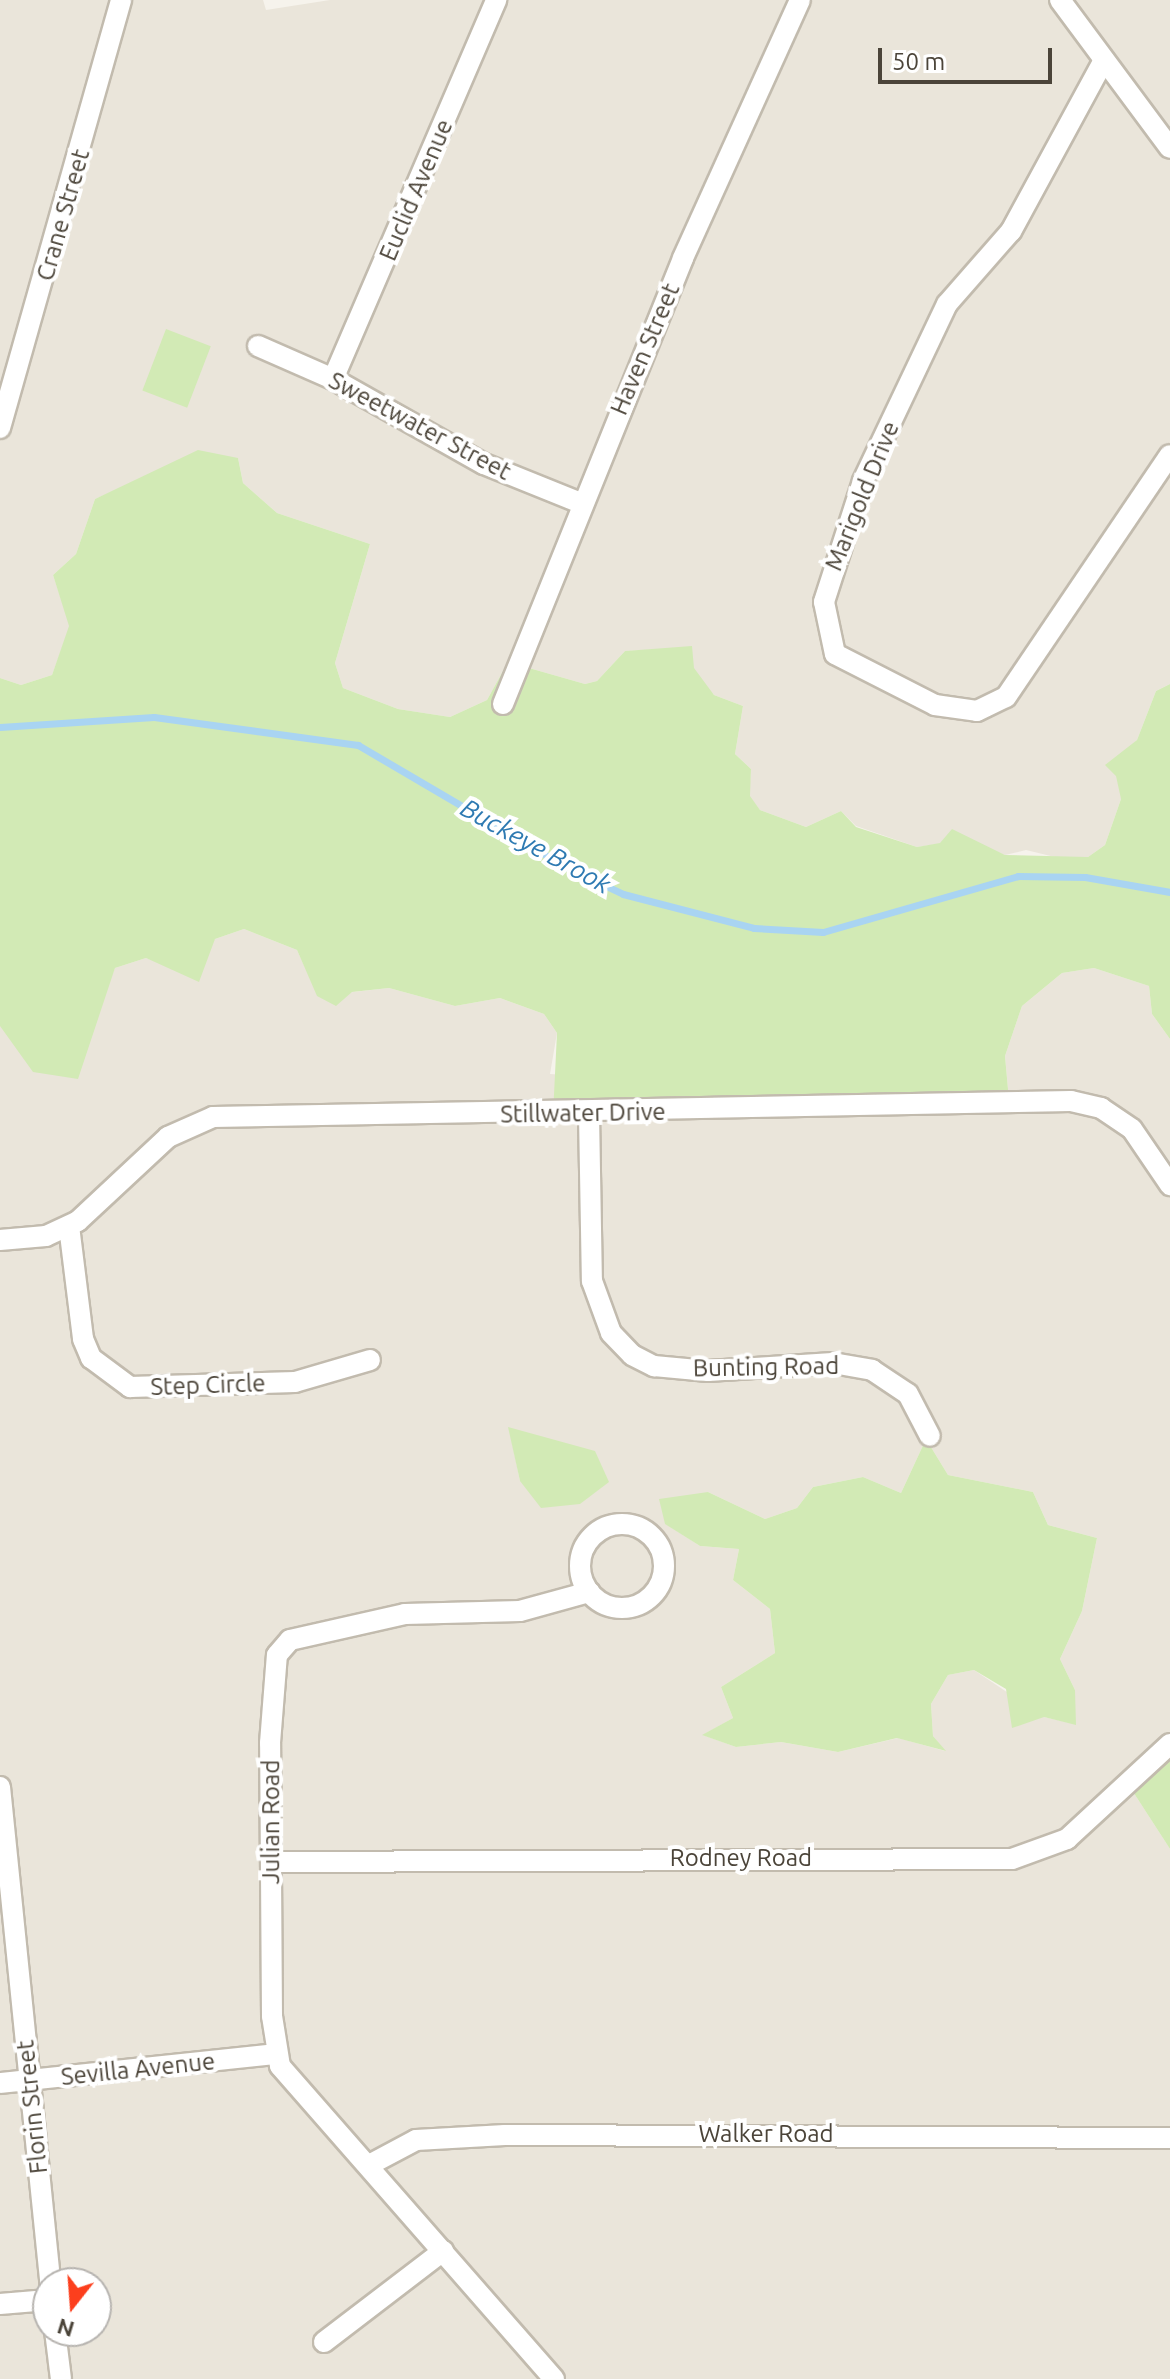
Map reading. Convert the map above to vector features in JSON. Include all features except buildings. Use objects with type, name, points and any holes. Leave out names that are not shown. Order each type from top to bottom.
[{"type":"street","name":"Crane Street","points":[[0,428],[121,0]]},
{"type":"street","name":"Euclid Avenue","points":[[333,379],[496,0]]},
{"type":"street","name":"Haven Street","points":[[503,704],[583,504],[800,0]]},
{"type":"street","points":[[1060,0],[1170,148]]},
{"type":"street","name":"Marigold Drive","points":[[1104,60],[1011,231],[947,304],[863,481],[824,602],[835,654],[935,705],[977,711],[1006,697],[1170,455]]},
{"type":"street","name":"Sweetwater Street","points":[[258,346],[333,379],[484,464],[583,504]]},
{"type":"street","name":"Stillwater Drive","points":[[0,1240],[69,1226],[120,1188],[168,1137],[213,1117],[589,1114],[1071,1101],[1101,1108],[1132,1129],[1170,1185]]},
{"type":"street","name":"Bunting Road","points":[[589,1114],[592,1281],[611,1333],[632,1355],[654,1366],[708,1371],[833,1363],[872,1370],[908,1394],[930,1436]]},
{"type":"street","name":"Step Circle","points":[[69,1226],[83,1339],[91,1358],[130,1387],[295,1382],[370,1360]]},
{"type":"street","points":[[627,1524],[652,1537],[663,1574],[649,1597],[611,1606],[589,1592],[580,1565],[589,1539],[627,1524]]},
{"type":"street","name":"Julian Road","points":[[554,2379],[369,2165],[293,2084],[276,2054],[271,1862],[277,1655],[290,1640],[405,1614],[520,1611],[589,1592]]},
{"type":"street","name":"Rodney Road","points":[[271,1862],[1012,1859],[1067,1839],[1170,1744]]},
{"type":"street","name":"Florin Street","points":[[1,1801],[48,2267]]},
{"type":"street","name":"Sevilla Avenue","points":[[0,2083],[276,2054]]},
{"type":"street","name":"Walker Road","points":[[369,2165],[416,2140],[505,2135],[1170,2138]]},
{"type":"street","points":[[324,2342],[443,2251]]},
{"type":"street","points":[[0,2304],[32,2301]]},
{"type":"street","points":[[57,2347],[61,2379]]},
{"type":"shaded area","points":[[0,0],[263,0],[266,10],[330,0],[1170,0],[1170,684],[1156,691],[1137,740],[1120,758],[1121,799],[1105,845],[1088,857],[1063,859],[1026,850],[1005,855],[965,840],[917,847],[856,826],[841,811],[806,827],[760,810],[749,796],[751,769],[735,754],[743,706],[714,695],[668,649],[625,651],[597,681],[585,684],[508,662],[487,700],[450,717],[398,709],[343,688],[335,663],[370,544],[277,513],[243,483],[238,458],[144,478],[95,499],[76,554],[53,575],[70,626],[52,675],[21,685],[0,678]]},
{"type":"shaded area","points":[[244,929],[297,950],[318,996],[389,988],[455,1006],[500,998],[544,1014],[557,1033],[550,1074],[1009,1100],[1005,1056],[1022,1006],[1062,973],[1094,968],[1149,986],[1152,1014],[1170,1039],[1170,1743],[1128,1784],[1170,1849],[1170,2379],[0,2379],[0,1026],[88,1032],[115,968],[146,958],[186,972],[215,939]],"holes":[[[509,1428],[576,1451],[520,1481]],[[926,1439],[948,1475],[1033,1492],[1048,1525],[1097,1538],[1082,1611],[1060,1659],[1075,1690],[1075,1724],[1044,1717],[974,1670],[948,1675],[931,1704],[933,1736],[945,1751],[898,1738],[838,1752],[781,1742],[736,1747],[703,1735],[733,1718],[721,1687],[775,1653],[770,1609],[733,1580],[739,1549],[700,1546],[666,1524],[708,1492],[765,1519],[797,1508],[813,1487],[863,1477],[901,1493]]]},
{"type":"green space","points":[[166,329],[211,346],[187,408],[142,391]]},
{"type":"green space","points":[[198,450],[238,458],[243,483],[277,513],[370,544],[335,663],[343,688],[398,709],[450,717],[487,700],[508,662],[585,684],[597,681],[625,651],[692,646],[694,668],[714,695],[743,706],[735,754],[751,769],[750,796],[760,810],[806,827],[841,811],[856,827],[917,847],[940,843],[952,829],[1005,855],[1088,857],[1105,845],[1121,799],[1116,776],[1105,765],[1137,740],[1156,691],[1170,684],[1170,1039],[1152,1014],[1149,986],[1094,968],[1062,973],[1022,1006],[1005,1056],[1009,1100],[553,1115],[557,1033],[544,1014],[500,998],[455,1006],[389,988],[352,992],[336,1006],[317,996],[297,950],[244,929],[215,939],[199,982],[146,958],[115,968],[78,1079],[33,1072],[0,1026],[0,678],[21,685],[52,675],[69,626],[53,575],[76,554],[95,499]]},
{"type":"green space","points":[[508,1427],[595,1451],[609,1482],[580,1504],[541,1508],[520,1481]]},
{"type":"green space","points":[[926,1439],[948,1475],[1033,1492],[1048,1525],[1097,1538],[1082,1611],[1060,1659],[1075,1690],[1076,1725],[1044,1717],[1012,1728],[1006,1689],[974,1670],[948,1675],[931,1704],[933,1736],[946,1751],[897,1738],[838,1752],[781,1742],[736,1747],[702,1735],[733,1718],[721,1687],[775,1653],[770,1609],[733,1580],[739,1549],[700,1546],[665,1524],[659,1499],[708,1492],[765,1519],[797,1508],[813,1487],[863,1477],[901,1493]]},
{"type":"green space","points":[[1170,1743],[1170,1849],[1128,1784]]},
{"type":"waterway","name":"Buckeye Brook","points":[[0,727],[154,717],[358,745],[566,867],[623,894],[754,928],[823,932],[1018,876],[1085,877],[1170,892]]}]
